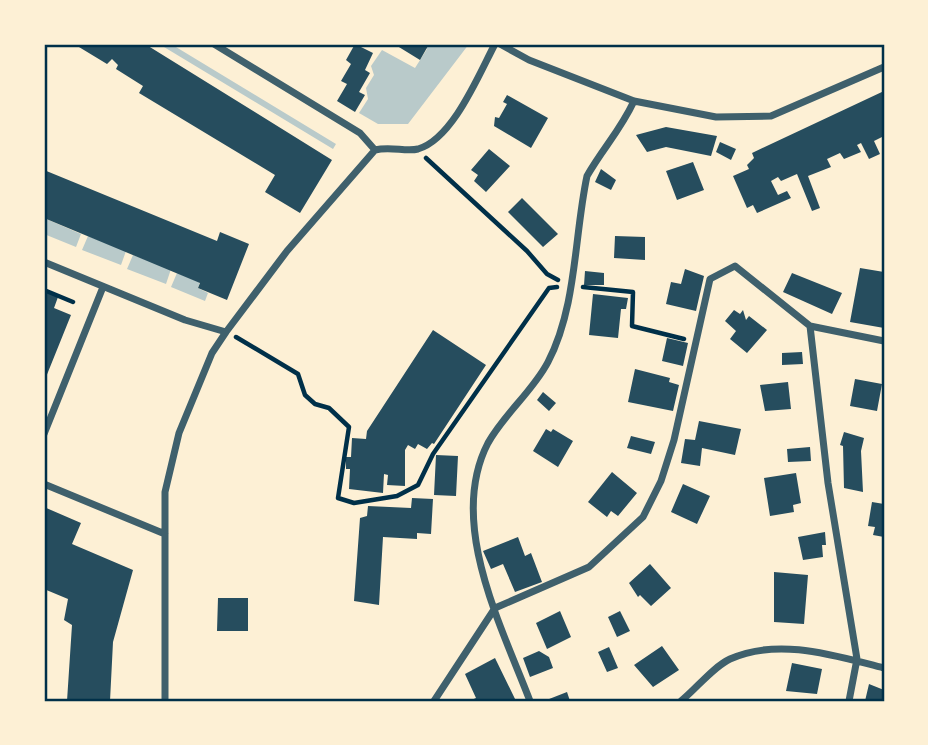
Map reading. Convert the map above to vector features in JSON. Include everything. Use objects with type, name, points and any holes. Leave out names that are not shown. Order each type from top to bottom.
[{"type":"street","points":[[214,44],[359,133],[375,150]]},
{"type":"street","points":[[165,701],[165,492],[169,465],[212,353],[287,251],[375,150],[386,147],[417,150],[440,137],[498,44],[528,60],[634,101],[716,117],[771,116],[884,67]]},
{"type":"street","points":[[530,701],[476,555],[471,505],[487,445],[547,364],[564,322],[587,176],[598,156],[621,129],[634,101]]},
{"type":"street","points":[[44,262],[185,320],[226,332]]},
{"type":"street","points":[[434,701],[495,608],[589,567],[643,517],[661,481],[674,440],[710,279],[735,266],[810,326],[884,341]]},
{"type":"street","points":[[44,434],[103,288]]},
{"type":"street","points":[[810,326],[828,483],[857,659],[849,701]]},
{"type":"street","points":[[44,484],[165,534]]},
{"type":"street","points":[[681,701],[729,659],[773,648],[857,659],[884,668]]},
{"type":"path","points":[[417,150],[527,251],[547,274],[569,286]]},
{"type":"path","points":[[226,332],[298,374],[305,396],[314,404],[330,408],[349,428],[338,498],[354,503],[387,498],[418,485],[433,454],[549,288],[569,286],[633,292],[632,326],[695,342]]},
{"type":"path","points":[[44,290],[73,302]]},
{"type":"shaded area","points":[[159,44],[171,44],[336,144],[333,149]]},
{"type":"shaded area","points":[[420,44],[469,44],[408,124],[378,124],[359,113],[368,99],[366,88],[374,75],[371,66],[382,50],[415,68],[427,49]]},
{"type":"shaded area","points":[[44,218],[81,234],[76,247],[44,234]]},
{"type":"shaded area","points":[[88,236],[126,251],[121,265],[82,250]]},
{"type":"shaded area","points":[[133,255],[171,269],[166,284],[127,269]]},
{"type":"shaded area","points":[[177,273],[200,282],[198,288],[208,293],[205,301],[171,287]]},
{"type":"building","points":[[74,44],[145,44],[332,160],[300,213],[265,192],[275,175],[139,93],[143,86],[116,69],[118,65],[112,59],[107,64]]},
{"type":"building","points":[[355,44],[373,53],[365,70],[370,73],[359,92],[365,95],[355,112],[337,101],[347,84],[341,81],[351,64],[346,60]]},
{"type":"building","points":[[394,44],[425,44],[428,46],[420,60]]},
{"type":"building","points":[[884,91],[884,141],[882,137],[874,141],[880,154],[869,159],[861,143],[857,145],[861,152],[844,159],[840,153],[827,159],[831,167],[808,176],[820,208],[812,211],[797,174],[781,181],[778,177],[771,181],[778,195],[787,191],[791,198],[757,213],[753,205],[747,208],[733,176],[749,169],[747,165],[754,158],[752,153]]},
{"type":"building","points":[[507,95],[548,118],[531,148],[494,126],[495,117],[499,118],[507,104],[503,102]]},
{"type":"building","points":[[666,127],[717,136],[711,156],[666,147],[647,152],[636,135]]},
{"type":"building","points":[[720,142],[736,149],[731,160],[716,152]]},
{"type":"building","points":[[489,149],[510,166],[486,192],[474,181],[478,175],[471,170]]},
{"type":"building","points":[[693,162],[704,190],[677,200],[666,171]]},
{"type":"building","points":[[601,169],[616,180],[611,190],[595,182]]},
{"type":"building","points":[[44,170],[217,241],[220,232],[249,244],[227,300],[198,288],[200,283],[44,218]]},
{"type":"building","points":[[522,198],[558,234],[543,247],[508,212]]},
{"type":"building","points":[[615,236],[645,237],[645,260],[614,258]]},
{"type":"building","points":[[860,268],[884,272],[884,328],[850,322]]},
{"type":"building","points":[[685,269],[704,276],[696,311],[666,304],[671,282],[681,284]]},
{"type":"building","points":[[585,271],[604,273],[604,285],[584,285]]},
{"type":"building","points":[[792,273],[842,293],[832,314],[783,292]]},
{"type":"building","points":[[44,291],[58,297],[54,308],[71,315],[44,382]]},
{"type":"building","points":[[593,294],[628,298],[626,309],[621,309],[618,338],[589,335]]},
{"type":"building","points":[[734,310],[740,314],[743,310],[746,320],[749,316],[767,330],[747,353],[730,339],[736,331],[725,321]]},
{"type":"building","points":[[433,330],[486,365],[434,444],[427,449],[418,444],[415,449],[408,445],[405,450],[405,486],[387,485],[388,475],[384,474],[383,493],[349,489],[350,469],[346,469],[346,457],[351,457],[352,438],[366,439],[367,431]]},
{"type":"building","points":[[667,338],[688,343],[683,366],[662,361]]},
{"type":"building","points":[[802,352],[803,364],[782,365],[782,353]]},
{"type":"building","points":[[635,369],[670,378],[669,382],[679,385],[673,411],[628,402]]},
{"type":"building","points":[[855,379],[882,384],[877,411],[850,406]]},
{"type":"building","points":[[788,382],[791,409],[765,411],[760,385]]},
{"type":"building","points":[[543,392],[556,403],[549,411],[537,400]]},
{"type":"building","points":[[699,421],[741,429],[735,455],[702,448],[700,466],[681,463],[685,439],[695,440]]},
{"type":"building","points":[[546,429],[551,432],[553,429],[573,441],[558,467],[533,451]]},
{"type":"building","points":[[844,432],[864,438],[861,451],[863,492],[844,488],[843,446],[840,445]]},
{"type":"building","points":[[631,436],[655,442],[651,454],[627,448]]},
{"type":"building","points":[[810,447],[811,461],[788,462],[787,449]]},
{"type":"building","points":[[436,455],[458,456],[456,496],[434,495]]},
{"type":"building","points":[[612,472],[637,493],[618,516],[611,511],[607,517],[588,502]]},
{"type":"building","points":[[796,473],[801,503],[793,505],[794,512],[770,516],[764,478]]},
{"type":"building","points":[[683,484],[710,496],[697,524],[671,512]]},
{"type":"building","points":[[412,498],[433,499],[431,534],[417,533],[417,539],[383,537],[379,605],[354,601],[360,518],[367,516],[368,506],[411,508]]},
{"type":"building","points":[[872,502],[884,504],[884,537],[873,535],[875,527],[868,526]]},
{"type":"building","points":[[44,507],[81,523],[72,544],[133,570],[113,642],[110,701],[67,701],[72,625],[64,620],[68,599],[44,589]]},
{"type":"building","points":[[825,532],[823,557],[803,560],[798,537]]},
{"type":"building","points":[[518,537],[525,556],[531,553],[542,582],[515,592],[503,564],[491,569],[483,551]]},
{"type":"building","points":[[650,564],[671,588],[651,606],[640,595],[638,597],[629,583]]},
{"type":"building","points":[[774,572],[808,575],[804,624],[774,622]]},
{"type":"building","points":[[218,598],[248,598],[248,631],[217,631]]},
{"type":"building","points":[[560,611],[571,637],[547,649],[536,623]]},
{"type":"building","points":[[620,611],[630,631],[617,637],[608,617]]},
{"type":"building","points":[[662,646],[679,670],[653,687],[634,665]]},
{"type":"building","points":[[609,647],[618,668],[607,672],[598,652]]},
{"type":"building","points":[[539,651],[549,657],[553,668],[530,677],[523,658]]},
{"type":"building","points":[[495,658],[516,701],[469,701],[476,698],[465,674]]},
{"type":"building","points":[[792,663],[822,669],[817,694],[786,691]]},
{"type":"building","points":[[869,684],[884,690],[884,701],[865,701]]},
{"type":"building","points":[[567,692],[570,701],[544,701]]}]
